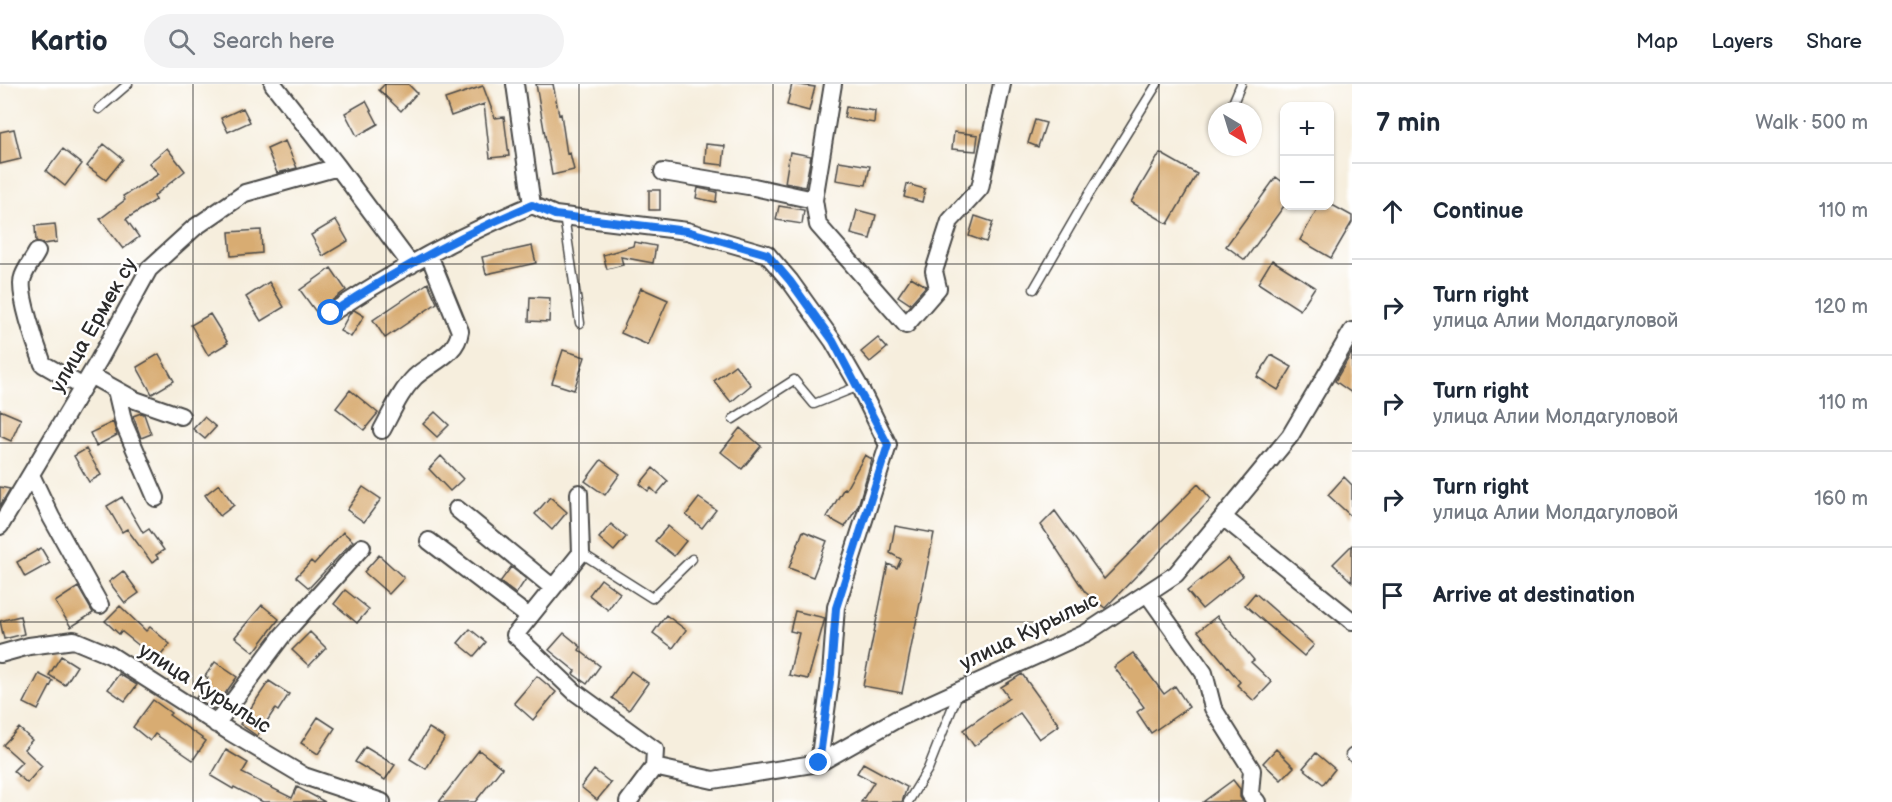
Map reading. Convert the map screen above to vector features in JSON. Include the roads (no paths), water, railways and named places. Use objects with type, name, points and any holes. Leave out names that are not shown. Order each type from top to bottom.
[{"type":"street","points":[[273,84],[411,265]]},
{"type":"street","points":[[515,84],[532,205]]},
{"type":"street","points":[[833,84],[814,200],[818,225],[906,325],[938,288],[934,271],[950,222],[981,188],[1002,84]]},
{"type":"street","name":"улица Ермек су","points":[[0,526],[87,381],[149,269],[194,228],[245,193],[338,167]]},
{"type":"street","points":[[663,172],[754,187],[814,200]]},
{"type":"street","points":[[331,313],[374,285],[429,255],[489,223],[532,205],[555,215],[687,231],[767,254],[790,281],[833,341],[859,386],[888,445],[836,608],[831,674],[819,763]]},
{"type":"street","points":[[37,252],[22,279],[25,303],[43,364],[181,416]]},
{"type":"street","points":[[382,430],[401,395],[415,377],[451,350],[458,341],[460,331],[429,255]]},
{"type":"street","name":"улица Курылыс","points":[[654,767],[713,780],[819,763],[897,719],[1086,633],[1176,574],[1290,435],[1352,332]]},
{"type":"street","points":[[116,390],[124,424],[156,498]]},
{"type":"street","points":[[31,475],[51,517],[100,605]]},
{"type":"street","points":[[579,492],[581,553],[515,635],[575,692],[654,750],[654,767],[628,802]]},
{"type":"street","points":[[457,509],[552,587]]},
{"type":"street","points":[[1223,517],[1352,621]]},
{"type":"street","points":[[429,541],[529,617]]},
{"type":"street","points":[[216,724],[282,636],[362,547]]},
{"type":"street","points":[[1147,593],[1204,673],[1214,708],[1252,770],[1250,794],[1257,802]]},
{"type":"street","name":"улица Курылыс","points":[[0,654],[29,646],[74,640],[110,655],[216,724],[304,776],[382,802]]},
{"type":"lane","points":[[99,109],[128,84]]},
{"type":"lane","points":[[1034,289],[1157,84]]},
{"type":"lane","points":[[1233,102],[1241,84]]},
{"type":"lane","points":[[564,216],[580,323]]},
{"type":"lane","points":[[733,419],[794,380],[814,404],[859,386]]},
{"type":"lane","points":[[581,553],[652,598],[692,559]]},
{"type":"lane","points":[[908,802],[928,769],[959,691]]}]
